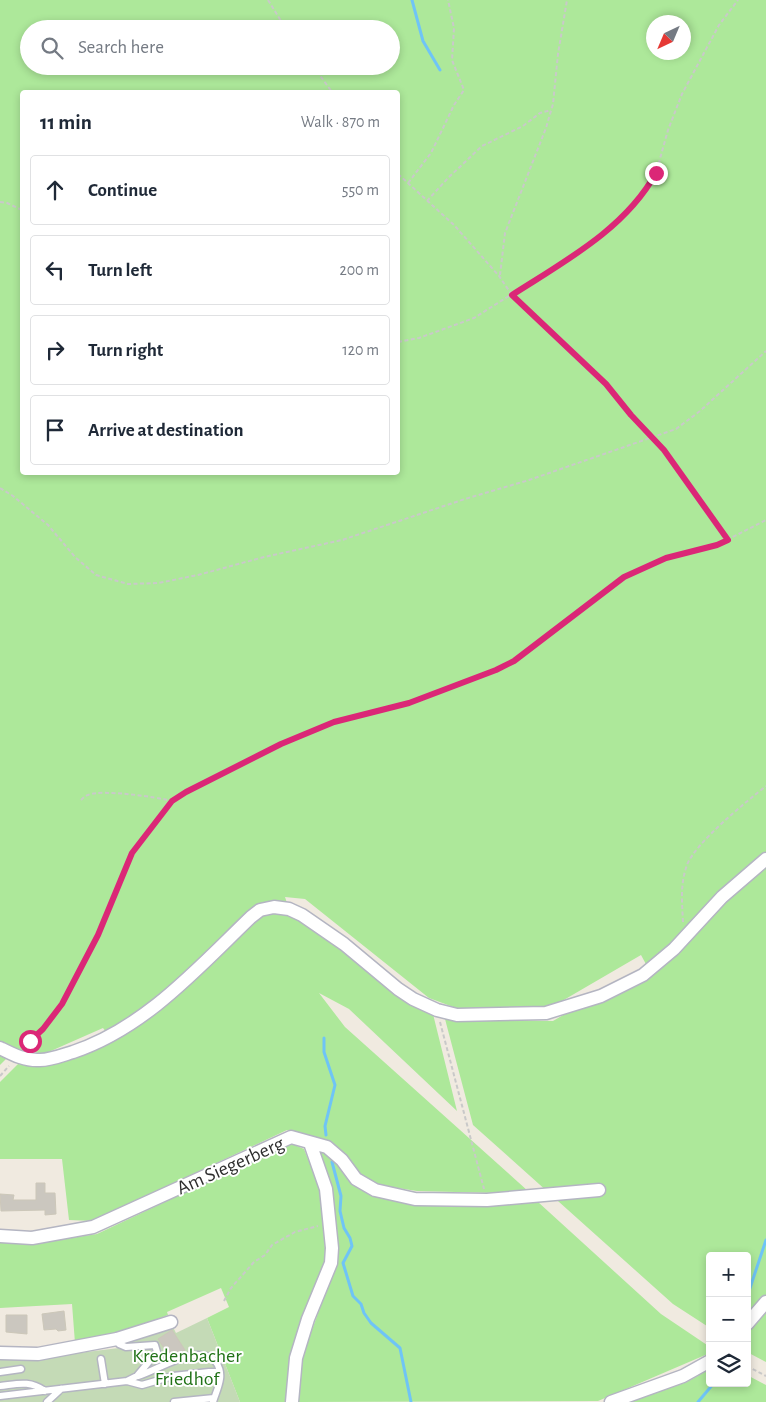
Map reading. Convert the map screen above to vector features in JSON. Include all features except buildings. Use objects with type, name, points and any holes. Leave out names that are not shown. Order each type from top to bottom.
[{"type":"street","points":[[9,1052],[40,1060],[62,1055],[91,1046],[132,1024],[184,981],[251,917],[260,910],[274,907],[289,909],[316,923],[398,989],[413,999],[437,1010],[457,1015],[546,1012],[568,1007],[601,996],[643,975],[658,964],[722,897],[766,859]]},
{"type":"street","name":"Am Siegerberg","points":[[0,1236],[32,1238],[93,1227],[291,1137],[327,1146],[342,1160],[356,1179],[376,1190],[416,1199],[487,1200],[599,1190]]},
{"type":"street","points":[[292,1402],[296,1358],[308,1319],[332,1263],[326,1189],[310,1143]]},
{"type":"street","points":[[751,1319],[766,1302]]},
{"type":"street","points":[[0,1353],[38,1354],[118,1339],[171,1322]]},
{"type":"street","points":[[612,1402],[683,1376],[706,1363]]},
{"type":"lane","points":[[118,1339],[119,1344],[126,1347],[156,1345],[157,1352],[137,1376]]},
{"type":"lane","points":[[0,1396],[127,1381],[189,1355],[205,1355],[214,1360],[218,1366],[220,1379],[213,1400],[174,1402]]},
{"type":"lane","points":[[101,1359],[105,1384]]},
{"type":"lane","points":[[0,1372],[21,1369]]},
{"type":"lane","points":[[127,1381],[142,1385],[172,1375],[219,1372]]},
{"type":"lane","points":[[0,1386],[29,1383],[37,1385],[45,1391]]},
{"type":"lane","points":[[47,1402],[60,1389]]},
{"type":"path","points":[[268,0],[280,20]]},
{"type":"path","points":[[407,184],[431,153],[454,105],[464,90],[452,60],[454,28],[448,0]]},
{"type":"path","points":[[500,276],[505,233],[546,128],[551,110],[567,0]]},
{"type":"path","points":[[400,342],[419,338],[474,318],[563,262],[631,210],[656,173],[668,130],[682,94],[719,25],[738,0]]},
{"type":"path","points":[[320,75],[331,90]]},
{"type":"path","points":[[427,201],[482,146],[523,126],[540,114],[551,110]]},
{"type":"path","points":[[400,176],[454,225],[500,276],[512,295],[606,384],[631,415],[664,450],[728,540]]},
{"type":"path","points":[[0,202],[20,209]]},
{"type":"path","points":[[0,488],[13,496],[48,525],[75,557],[96,575],[128,584],[158,583],[342,540],[529,480],[676,429],[700,411],[766,351]]},
{"type":"path","points":[[0,1076],[9,1052],[30,1041],[43,1029],[62,1004],[98,935],[132,853],[172,801],[281,744],[334,722],[409,703],[496,670],[514,661],[624,577],[666,558],[699,550],[728,540],[766,520]]},
{"type":"path","points":[[684,938],[681,891],[688,863],[707,838],[766,786]]},
{"type":"path","points":[[81,800],[89,794],[103,793],[161,798],[172,801]]},
{"type":"path","points":[[437,1010],[487,1200]]},
{"type":"path","points":[[224,1301],[231,1288],[254,1262],[265,1255],[272,1245],[295,1232],[330,1223]]},
{"type":"path","points":[[751,1368],[766,1376]]},
{"type":"green space","points":[[0,0],[766,0],[766,1362],[751,1354],[751,1252],[706,1252],[706,1325],[673,1304],[473,1125],[445,1019],[553,1021],[647,966],[641,955],[550,1008],[456,1008],[429,998],[305,899],[285,897],[290,912],[433,1014],[457,1111],[349,1009],[319,993],[345,1027],[528,1191],[495,1193],[417,1191],[378,1185],[366,1177],[368,1194],[415,1205],[538,1202],[661,1314],[706,1344],[706,1355],[598,1401],[298,1402],[301,1360],[332,1275],[339,1248],[317,1140],[287,1130],[93,1221],[69,1220],[62,1159],[0,1159],[0,1082],[18,1064],[40,1066],[93,1051],[113,1041],[103,1028],[44,1054],[16,1049],[0,1065]]},
{"type":"green space","points":[[290,1143],[304,1149],[321,1192],[326,1263],[290,1358],[286,1402],[240,1402],[207,1318],[229,1307],[221,1288],[167,1312],[168,1315],[115,1335],[75,1343],[72,1304],[0,1308],[0,1240],[32,1244],[97,1234]]},
{"type":"green space","name":"Kredenbacher Friedhof","points":[[207,1318],[240,1402],[0,1402],[0,1358],[38,1358],[119,1348],[125,1343],[173,1327],[176,1333]]},
{"type":"green space","points":[[706,1371],[706,1387],[751,1387],[751,1377],[766,1385],[766,1402],[630,1402],[687,1382]]},
{"type":"waterway","points":[[412,0],[423,41],[440,70]]},
{"type":"waterway","points":[[324,1038],[324,1052],[335,1085],[325,1126],[326,1135]]},
{"type":"waterway","points":[[332,1162],[341,1196],[340,1211],[344,1228],[352,1246],[343,1263],[353,1296],[361,1304],[364,1313],[371,1323],[400,1348],[411,1402]]},
{"type":"waterway","points":[[751,1285],[766,1240]]},
{"type":"waterway","points":[[698,1402],[711,1387]]},
{"type":"route","points":[[30,1041],[43,1029],[62,1004],[98,935],[132,853],[172,801],[281,744],[334,722],[409,703],[496,670],[514,661],[624,577],[666,558],[690,553],[728,540],[664,450],[631,415],[606,384],[512,295],[563,262],[631,210],[656,173]]}]
